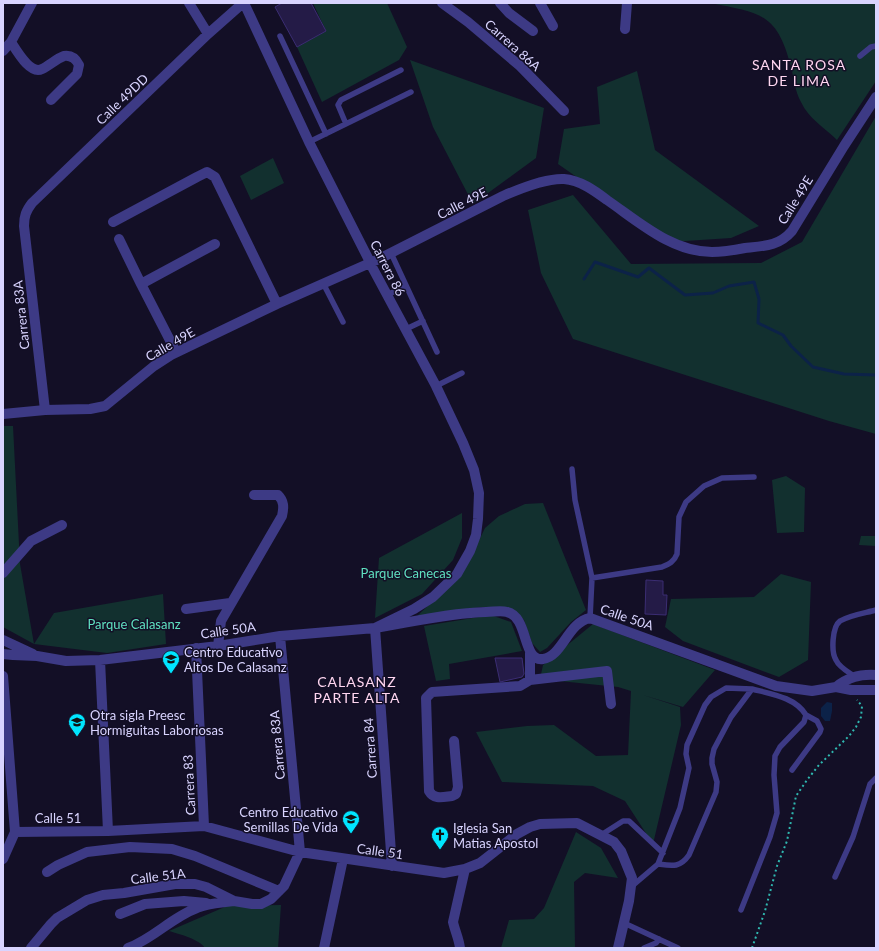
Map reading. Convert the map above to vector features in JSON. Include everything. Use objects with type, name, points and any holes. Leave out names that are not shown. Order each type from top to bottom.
[{"type":"street","points":[[3,51],[11,42],[32,3]]},
{"type":"street","points":[[189,3],[208,34]]},
{"type":"street","name":"Calle 49DD","points":[[24,217],[32,203],[208,34],[243,3]]},
{"type":"street","name":"Carrera 86","points":[[243,3],[309,142],[371,265],[436,386],[466,450],[474,470],[479,493],[479,514],[476,535],[470,551]]},
{"type":"street","name":"Carrera 86A","points":[[442,3],[468,22],[520,66],[564,111]]},
{"type":"street","points":[[500,3],[509,14],[533,32]]},
{"type":"street","points":[[540,3],[553,26]]},
{"type":"street","points":[[625,29],[627,3]]},
{"type":"street","points":[[11,42],[27,64],[34,69],[42,69],[68,55],[76,60],[79,65],[77,74],[51,100]]},
{"type":"street","name":"Calle 49E","points":[[3,414],[45,410],[90,409],[105,406],[154,366],[176,352],[277,304],[391,253],[503,196],[554,179],[564,179],[581,184],[599,194],[663,238],[690,250],[713,252],[781,242],[792,231],[876,97]]},
{"type":"street","points":[[113,222],[207,172],[214,176],[277,304]]},
{"type":"street","name":"Carrera 83A","points":[[24,217],[45,410]]},
{"type":"street","points":[[119,239],[176,352]]},
{"type":"street","points":[[141,284],[215,244]]},
{"type":"street","points":[[218,646],[221,621],[230,603],[282,516],[284,507],[282,499],[278,495],[254,495]]},
{"type":"street","points":[[3,573],[31,541],[62,525]]},
{"type":"street","name":"Calle 50A","points":[[374,628],[414,610],[433,597],[457,574],[470,551]]},
{"type":"street","points":[[186,609],[230,603]]},
{"type":"street","name":"Calle 50A","points":[[3,654],[37,656],[66,661],[100,660],[218,646],[280,636],[374,628],[463,613],[506,612],[515,615],[520,623],[530,653],[538,658],[543,659],[554,653],[577,624],[590,618],[776,686],[812,691],[836,687],[851,690],[876,690]]},
{"type":"street","name":"Carrera 84","points":[[374,628],[392,866]]},
{"type":"street","name":"Carrera 83A","points":[[280,636],[300,852]]},
{"type":"street","name":"Calle 50A","points":[[3,640],[37,656]]},
{"type":"street","name":"Carrera 83","points":[[196,648],[204,826]]},
{"type":"street","points":[[530,653],[530,680]]},
{"type":"street","points":[[100,660],[108,831]]},
{"type":"street","points":[[454,741],[458,787],[457,791],[452,796],[435,797],[430,794],[429,790],[425,702],[428,694],[432,692],[520,686],[530,680],[607,671],[611,704]]},
{"type":"street","name":"Calle 50A","points":[[836,687],[848,678],[854,676],[876,675]]},
{"type":"street","points":[[3,676],[7,788],[15,832],[3,859]]},
{"type":"street","name":"Calle 51","points":[[15,832],[108,831],[204,826],[300,852],[444,873],[465,870],[480,863],[517,834],[540,824],[577,823],[614,842],[621,851],[632,878],[618,948]]},
{"type":"street","points":[[47,872],[58,865],[87,852],[130,847],[172,849],[194,856],[279,891]]},
{"type":"street","name":"Calle 51A","points":[[31,948],[57,918],[87,900],[103,896],[175,884],[186,884],[206,887],[234,901],[261,904],[271,899],[284,886],[300,852]]},
{"type":"street","points":[[324,948],[343,859]]},
{"type":"street","points":[[460,948],[453,922],[465,870]]},
{"type":"street","points":[[120,914],[145,904],[184,901],[212,904]]},
{"type":"street","points":[[131,948],[184,914],[197,908],[234,901]]},
{"type":"lane","points":[[280,36],[326,134]]},
{"type":"lane","points":[[860,56],[871,47],[876,46]]},
{"type":"lane","points":[[346,124],[338,105],[341,100],[401,70]]},
{"type":"lane","points":[[309,142],[411,92]]},
{"type":"lane","points":[[391,253],[437,352]]},
{"type":"lane","points":[[323,283],[343,322]]},
{"type":"lane","points":[[387,295],[406,286]]},
{"type":"lane","points":[[406,330],[423,321]]},
{"type":"lane","points":[[436,386],[462,373]]},
{"type":"lane","points":[[572,469],[575,500],[592,578],[590,618]]},
{"type":"lane","points":[[592,578],[662,567],[670,564],[675,559],[677,554],[679,518],[686,502],[704,486],[722,478],[754,477]]},
{"type":"lane","points":[[854,676],[836,660],[833,652],[835,626],[840,622],[860,614],[876,610]]},
{"type":"lane","points":[[631,887],[658,864],[680,808],[689,768],[686,754],[687,745],[705,705],[711,697],[726,688],[752,689],[790,700],[802,708],[806,715],[817,721],[821,729],[792,770]]},
{"type":"lane","points":[[658,864],[672,866],[678,865],[686,860],[689,855],[716,792],[717,782],[712,764],[714,749],[731,717],[752,689]]},
{"type":"lane","points":[[741,910],[770,837],[777,813],[774,775],[775,756],[780,747],[804,722],[806,715]]},
{"type":"lane","points":[[835,877],[853,837],[870,784],[876,778]]},
{"type":"lane","points":[[602,835],[623,821],[628,821],[662,853]]},
{"type":"lane","points":[[624,923],[678,948]]},
{"type":"lane","points":[[644,948],[656,943],[659,939]]},
{"type":"path","points":[[752,948],[765,911],[777,866],[787,841],[796,796],[819,765],[849,736],[856,727],[861,717],[862,706],[855,697]]},
{"type":"green space","points":[[313,3],[387,3],[407,47],[399,60],[322,102],[297,47],[326,31]]},
{"type":"green space","points":[[710,3],[876,3],[876,81],[837,140],[812,118],[804,108],[797,94],[786,49],[772,25],[764,18],[754,13],[742,9]]},
{"type":"green space","points":[[410,60],[544,108],[536,158],[473,204],[433,127]]},
{"type":"green space","points":[[637,71],[655,150],[759,226],[731,238],[670,242],[558,164],[564,129],[600,124],[597,87]]},
{"type":"green space","points":[[876,116],[876,434],[829,421],[573,339],[541,273],[528,210],[573,195],[631,264],[761,263],[802,242]]},
{"type":"green space","points":[[273,158],[284,183],[251,200],[240,176]]},
{"type":"green space","points":[[3,426],[13,426],[20,564],[34,644],[3,627]]},
{"type":"green space","points":[[786,476],[805,488],[804,532],[777,533],[772,480]]},
{"type":"green space","points":[[543,503],[586,610],[571,622],[547,648],[540,652],[532,643],[524,620],[514,610],[481,607],[417,616],[463,573],[485,528],[499,516],[525,504]]},
{"type":"green space","name":"Parque Canecas","points":[[462,513],[462,538],[453,560],[422,594],[375,618],[379,558]]},
{"type":"green space","points":[[861,536],[876,536],[876,546],[859,545]]},
{"type":"green space","points":[[781,574],[811,582],[808,660],[779,677],[683,641],[665,627],[671,599],[754,597]]},
{"type":"green space","name":"Parque Calasanz","points":[[163,594],[166,644],[107,653],[34,644],[54,613]]},
{"type":"green space","points":[[491,615],[511,622],[522,651],[449,664],[450,679],[436,681],[424,626]]},
{"type":"green space","points":[[593,624],[715,670],[683,707],[643,695],[680,707],[681,725],[653,844],[625,801],[593,786],[502,782],[476,732],[527,726],[554,725],[596,756],[628,755],[631,691],[618,687],[540,679],[543,665]]},
{"type":"green space","points":[[576,832],[601,848],[618,878],[585,873],[574,882],[575,948],[501,948],[509,920],[534,919],[544,908]]},
{"type":"green space","points":[[281,905],[278,948],[205,948],[194,939],[169,931],[227,906]]},
{"type":"water","points":[[827,702],[832,703],[830,721],[825,721],[821,716],[821,708]]},
{"type":"building","points":[[282,3],[311,3],[326,31],[297,47],[275,7]]},
{"type":"building","points":[[646,580],[663,581],[663,595],[667,595],[666,615],[645,614]]},
{"type":"building","points":[[495,658],[522,658],[524,674],[522,677],[500,682]]},
{"type":"waterway","points":[[584,279],[595,262],[638,277],[649,268],[685,295],[713,293],[729,286],[754,282],[759,299],[758,323],[783,335],[791,346],[813,367],[844,374],[876,375]]},
{"type":"place","name":"Centro Educativo Altos De Calasanz","points":[[171,674]]},
{"type":"place","name":"Otra sigla Preesc Hormiguitas Laboriosas","points":[[77,737]]},
{"type":"place","name":"Centro Educativo Semillas De Vida","points":[[351,834]]},
{"type":"place","name":"Iglesia San Matias Apostol","points":[[440,850]]},
{"type":"district","name":"SANTA ROSA DE LIMA","points":[[799,72]]},
{"type":"district","name":"CALASANZ PARTE ALTA","points":[[357,690]]}]
